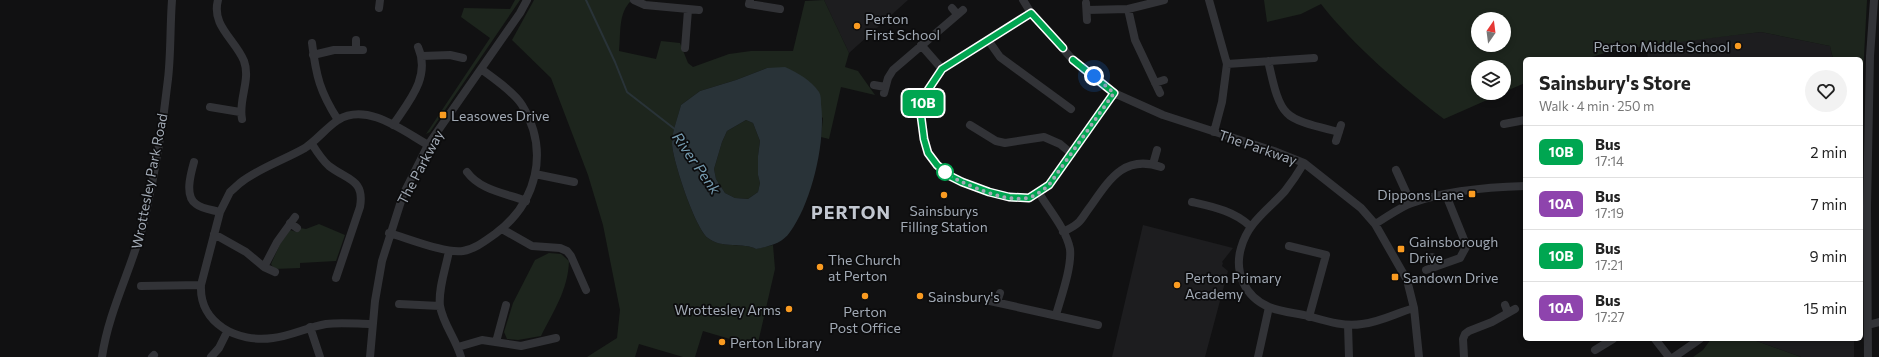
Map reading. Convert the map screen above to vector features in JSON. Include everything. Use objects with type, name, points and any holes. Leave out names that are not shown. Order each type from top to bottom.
[{"type":"street","name":"Wrottesley Park Road","points":[[102,357],[110,319],[137,248],[145,216],[163,118],[168,78],[172,0]]},
{"type":"street","points":[[210,107],[241,115],[246,80],[244,62],[218,20],[218,0]]},
{"type":"street","name":"The Parkway","points":[[370,357],[372,324],[382,261],[389,233],[403,195],[428,145],[527,0]]},
{"type":"street","points":[[634,0],[645,5],[699,10]]},
{"type":"street","name":"The Parkway","points":[[1023,0],[1031,13],[1073,60],[1114,93],[1163,115],[1274,151],[1304,163],[1361,208],[1375,224],[1407,280],[1414,308],[1419,357]]},
{"type":"street","points":[[1087,20],[1087,6],[1128,8],[1164,0]]},
{"type":"street","points":[[1209,0],[1227,64],[1222,102],[1214,132]]},
{"type":"street","points":[[1868,357],[1866,206],[1870,56],[1874,0]]},
{"type":"street","points":[[749,2],[780,9]]},
{"type":"street","points":[[1128,8],[1135,40],[1160,93]]},
{"type":"street","points":[[685,48],[688,10]]},
{"type":"street","points":[[874,85],[884,90],[888,78],[893,70],[957,11]]},
{"type":"street","points":[[1031,13],[942,69],[928,90],[921,116],[924,139],[928,153],[937,165],[950,176],[989,192],[1019,198],[1029,198],[1039,193],[1049,185],[1114,93]]},
{"type":"street","points":[[313,55],[334,50],[360,50],[356,40]]},
{"type":"street","points":[[988,40],[1000,57],[1071,109]]},
{"type":"street","points":[[312,43],[315,72],[320,88],[338,120]]},
{"type":"street","points":[[921,45],[942,69]]},
{"type":"street","points":[[393,125],[421,79],[423,64],[422,56],[418,47]]},
{"type":"street","points":[[422,56],[450,55],[463,58]]},
{"type":"street","points":[[1870,56],[1879,57]]},
{"type":"street","points":[[1227,64],[1314,58]]},
{"type":"street","points":[[1268,61],[1279,100],[1287,114],[1294,119],[1340,128],[1336,141]]},
{"type":"street","points":[[389,233],[450,251],[463,251],[477,246],[502,229],[526,201],[533,184],[535,174],[535,139],[529,120],[521,104],[481,68]]},
{"type":"street","points":[[1155,83],[1164,80]]},
{"type":"street","points":[[372,324],[329,324],[310,327],[268,339],[256,339],[227,332],[207,313],[201,294],[201,285],[220,212],[230,192],[247,177],[312,144],[338,120],[356,114],[376,117],[428,145]]},
{"type":"street","points":[[1510,126],[1523,121]]},
{"type":"street","points":[[970,125],[996,141],[1005,143],[1044,137],[1060,144],[1072,154]]},
{"type":"street","points":[[312,144],[322,159],[330,167],[352,180],[359,187],[362,196],[360,207],[336,266],[336,278]]},
{"type":"street","points":[[1152,164],[1157,150]]},
{"type":"street","points":[[194,162],[189,190],[191,199],[196,205],[220,212]]},
{"type":"street","points":[[1063,232],[1080,222],[1114,175],[1125,167],[1138,163],[1152,164],[1161,167]]},
{"type":"street","points":[[1304,163],[1284,191],[1250,226],[1240,248],[1238,260],[1238,270],[1245,287],[1254,298],[1269,307],[1348,325],[1382,320],[1414,308]]},
{"type":"street","points":[[1396,170],[1411,203]]},
{"type":"street","points":[[467,172],[472,179],[482,187],[526,201]]},
{"type":"street","points":[[535,174],[574,182]]},
{"type":"street","points":[[1375,224],[1411,203],[1483,188],[1523,186]]},
{"type":"street","points":[[1039,193],[1063,232],[1070,248],[1070,256],[1056,315]]},
{"type":"street","points":[[1426,270],[1460,258],[1466,247],[1446,195]]},
{"type":"street","points":[[1192,202],[1226,211],[1240,217],[1250,226]]},
{"type":"street","points":[[264,267],[294,223]]},
{"type":"street","points":[[502,229],[532,246],[560,248],[567,251],[572,256],[586,290]]},
{"type":"street","points":[[214,234],[246,252],[264,267],[275,272]]},
{"type":"street","points":[[1289,246],[1326,255],[1309,317]]},
{"type":"street","points":[[450,251],[441,292],[440,306],[446,325],[458,347],[461,357]]},
{"type":"street","points":[[1432,257],[1435,267]]},
{"type":"street","points":[[150,277],[151,286]]},
{"type":"street","points":[[142,286],[201,285]]},
{"type":"street","points":[[1000,293],[994,302],[1056,315],[1089,319],[1098,325]]},
{"type":"street","points":[[399,304],[440,306]]},
{"type":"street","points":[[496,342],[506,304]]},
{"type":"street","points":[[1464,357],[1463,339],[1465,334],[1469,330],[1492,322],[1512,311],[1505,305]]},
{"type":"street","points":[[1258,357],[1269,307]]},
{"type":"street","points":[[1868,325],[1879,322]]},
{"type":"street","points":[[1348,325],[1349,357]]},
{"type":"street","points":[[310,327],[320,357]]},
{"type":"street","points":[[211,357],[219,348],[227,332]]},
{"type":"street","points":[[458,347],[482,340],[521,346],[556,338]]},
{"type":"street","points":[[1595,350],[1610,341]]},
{"type":"street","points":[[1657,341],[1669,357]]},
{"type":"street","points":[[1674,357],[1697,341]]},
{"type":"shaded area","points":[[515,0],[520,0],[430,132],[426,134],[490,38],[461,17],[464,8],[510,9]]},
{"type":"shaded area","points":[[534,0],[630,0],[631,1],[624,11],[622,18],[619,51],[656,59],[661,41],[680,43],[688,63],[693,67],[729,54],[751,51],[793,51],[805,1],[824,0],[849,53],[845,67],[858,71],[875,95],[841,87],[829,139],[821,137],[823,118],[767,68],[736,80],[700,91],[681,105],[675,124],[672,144],[673,153],[680,179],[691,208],[703,232],[708,238],[719,243],[745,246],[756,249],[773,245],[775,269],[757,347],[703,331],[695,357],[683,357],[639,344],[635,357],[587,357],[617,338],[620,310],[603,225],[588,175],[551,78],[512,40]]},
{"type":"shaded area","name":"Perton First School","points":[[824,0],[908,0],[849,53]]},
{"type":"shaded area","points":[[1264,0],[1867,0],[1863,74],[1863,57],[1833,57],[1830,46],[1761,32],[1615,50],[1592,57],[1523,57],[1523,84],[1511,89],[1511,60],[1471,60],[1471,100],[1487,100],[1444,119],[1379,65],[1348,35],[1321,4],[1301,14],[1267,22]]},
{"type":"shaded area","name":"Perton Middle School","points":[[1761,32],[1830,46],[1833,57],[1648,57],[1646,45]]},
{"type":"shaded area","points":[[746,120],[753,123],[760,141],[758,175],[760,183],[758,192],[748,199],[735,198],[725,193],[716,179],[714,169],[727,131]]},
{"type":"shaded area","points":[[319,224],[345,235],[336,261],[300,263],[300,268],[274,269],[271,264],[280,244],[290,230],[297,232],[300,228],[306,229]]},
{"type":"shaded area","name":"Perton Primary Academy","points":[[1143,225],[1233,248],[1222,262],[1222,266],[1228,271],[1205,357],[1112,357]]},
{"type":"shaded area","points":[[549,253],[561,254],[569,261],[566,281],[555,308],[541,336],[518,340],[507,339],[504,332],[513,303],[535,260]]},
{"type":"shaded area","points":[[1710,341],[1757,341],[1801,357],[1693,357],[1703,350]]},
{"type":"shaded area","points":[[1757,341],[1854,341],[1854,357],[1801,357]]},
{"type":"water","points":[[785,67],[790,69],[808,80],[820,93],[822,119],[816,171],[805,205],[798,219],[787,236],[779,242],[756,249],[745,246],[719,243],[708,238],[703,232],[691,208],[673,153],[672,144],[675,124],[681,105],[700,91],[736,80],[767,68]],"holes":[[[746,120],[753,123],[760,141],[758,156],[758,175],[760,183],[758,192],[748,199],[735,198],[725,193],[716,179],[714,169],[727,131]]]},
{"type":"waterway","name":"River Penk","points":[[586,0],[615,62],[627,92],[676,130]]},
{"type":"bus line","name":"10B","points":[[1063,48],[1031,13],[942,69],[924,98],[921,116],[924,139],[928,153],[937,165],[950,176],[989,192],[1019,198],[1029,198],[1039,193],[1049,185],[1114,93],[1073,60]]},
{"type":"place","name":"Perton First School","points":[[857,26]]},
{"type":"place","name":"Perton Middle School","points":[[1738,46]]},
{"type":"place","name":"Leasowes Drive","points":[[443,115]]},
{"type":"place","name":"Dippons Lane","points":[[1472,194]]},
{"type":"place","name":"Sainsburys Filling Station","points":[[944,195]]},
{"type":"place","name":"Gainsborough Drive","points":[[1401,249]]},
{"type":"place","name":"The Church at Perton","points":[[820,267]]},
{"type":"place","name":"Sandown Drive","points":[[1395,277]]},
{"type":"place","name":"Perton Primary Academy","points":[[1177,285]]},
{"type":"place","name":"Perton Post Office","points":[[865,296]]},
{"type":"place","name":"Sainsbury's","points":[[920,296]]},
{"type":"place","name":"Wrottesley Arms","points":[[789,309]]},
{"type":"place","name":"Perton Library","points":[[722,342]]},
{"type":"district","name":"PERTON","points":[[851,212]]},
{"type":"route","points":[[945,172],[944,171],[962,182],[989,192],[1009,197],[1029,198],[1039,193],[1049,185],[1114,93],[1094,76]]}]
